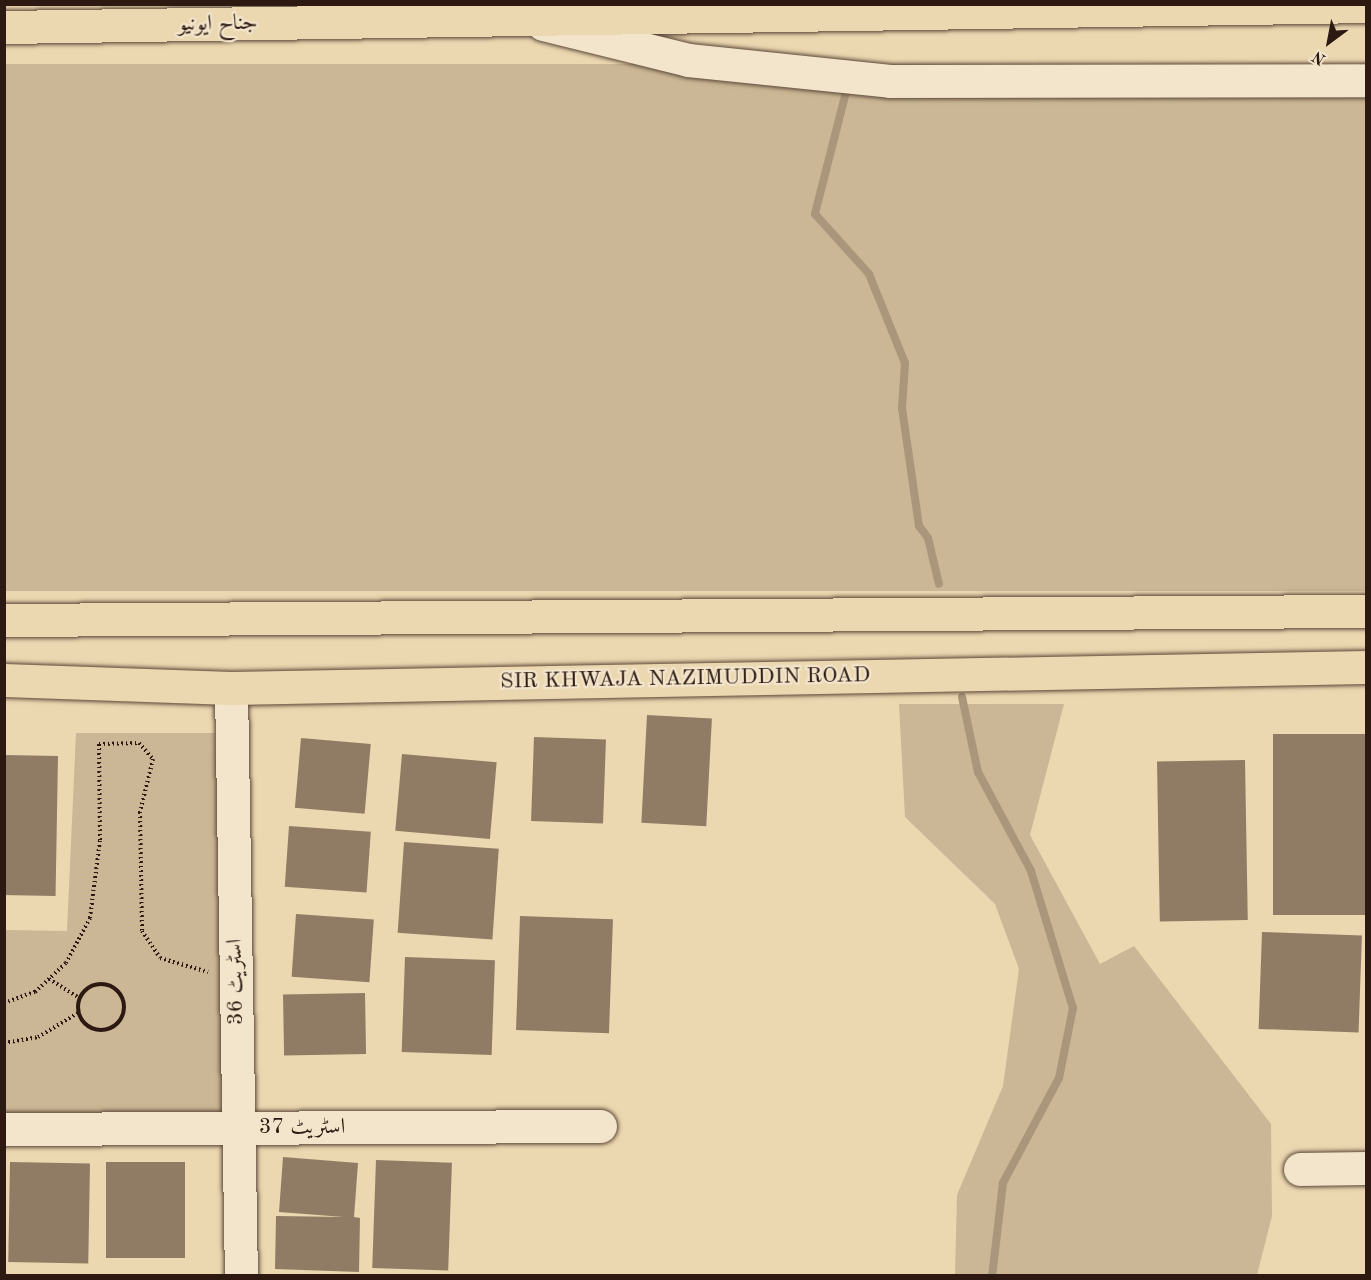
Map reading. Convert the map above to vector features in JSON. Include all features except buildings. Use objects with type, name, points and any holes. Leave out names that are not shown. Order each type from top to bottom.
[{"type":"main road","name":"جناح ایونیو","points":[[4,27],[1366,6]]},
{"type":"main road","points":[[4,620],[1366,611]]},
{"type":"main road","name":"SIR KHWAJA NAZIMUDDIN ROAD","points":[[4,680],[231,688],[1366,667]]},
{"type":"street","points":[[521,19],[688,60],[890,81],[1366,80]]},
{"type":"street","name":"اسٹریٹ 36","points":[[231,688],[241,1275]]},
{"type":"street","name":"اسٹریٹ 37","points":[[4,1129],[600,1126]]},
{"type":"street","points":[[1300,1168],[1366,1168]]},
{"type":"path","points":[[4,1003],[35,992],[66,963],[90,918],[100,840],[99,744],[139,743],[153,759],[140,812],[142,931],[160,958],[215,975]]},
{"type":"path","points":[[49,979],[80,998]]},
{"type":"path","points":[[105,985],[119,992],[124,1006],[120,1021],[100,1031],[87,1025],[78,1013],[80,998],[90,987],[105,985]]},
{"type":"path","points":[[4,1043],[38,1037],[78,1013]]},
{"type":"shaded area","points":[[4,64],[1366,64],[1366,591],[4,591]]},
{"type":"shaded area","points":[[899,704],[1064,704],[1030,835],[1100,964],[1134,946],[1271,1124],[1272,1216],[1257,1275],[955,1275],[957,1195],[1003,1086],[1019,969],[995,904],[905,817]]},
{"type":"shaded area","points":[[76,733],[215,733],[228,1117],[5,1117],[5,930],[67,931]]},
{"type":"waterway","points":[[846,92],[815,214],[869,274],[905,363],[902,408],[919,526],[928,538],[939,584]]},
{"type":"waterway","points":[[962,697],[978,772],[1031,871],[1073,1008],[1059,1078],[1003,1183],[992,1276]]}]
